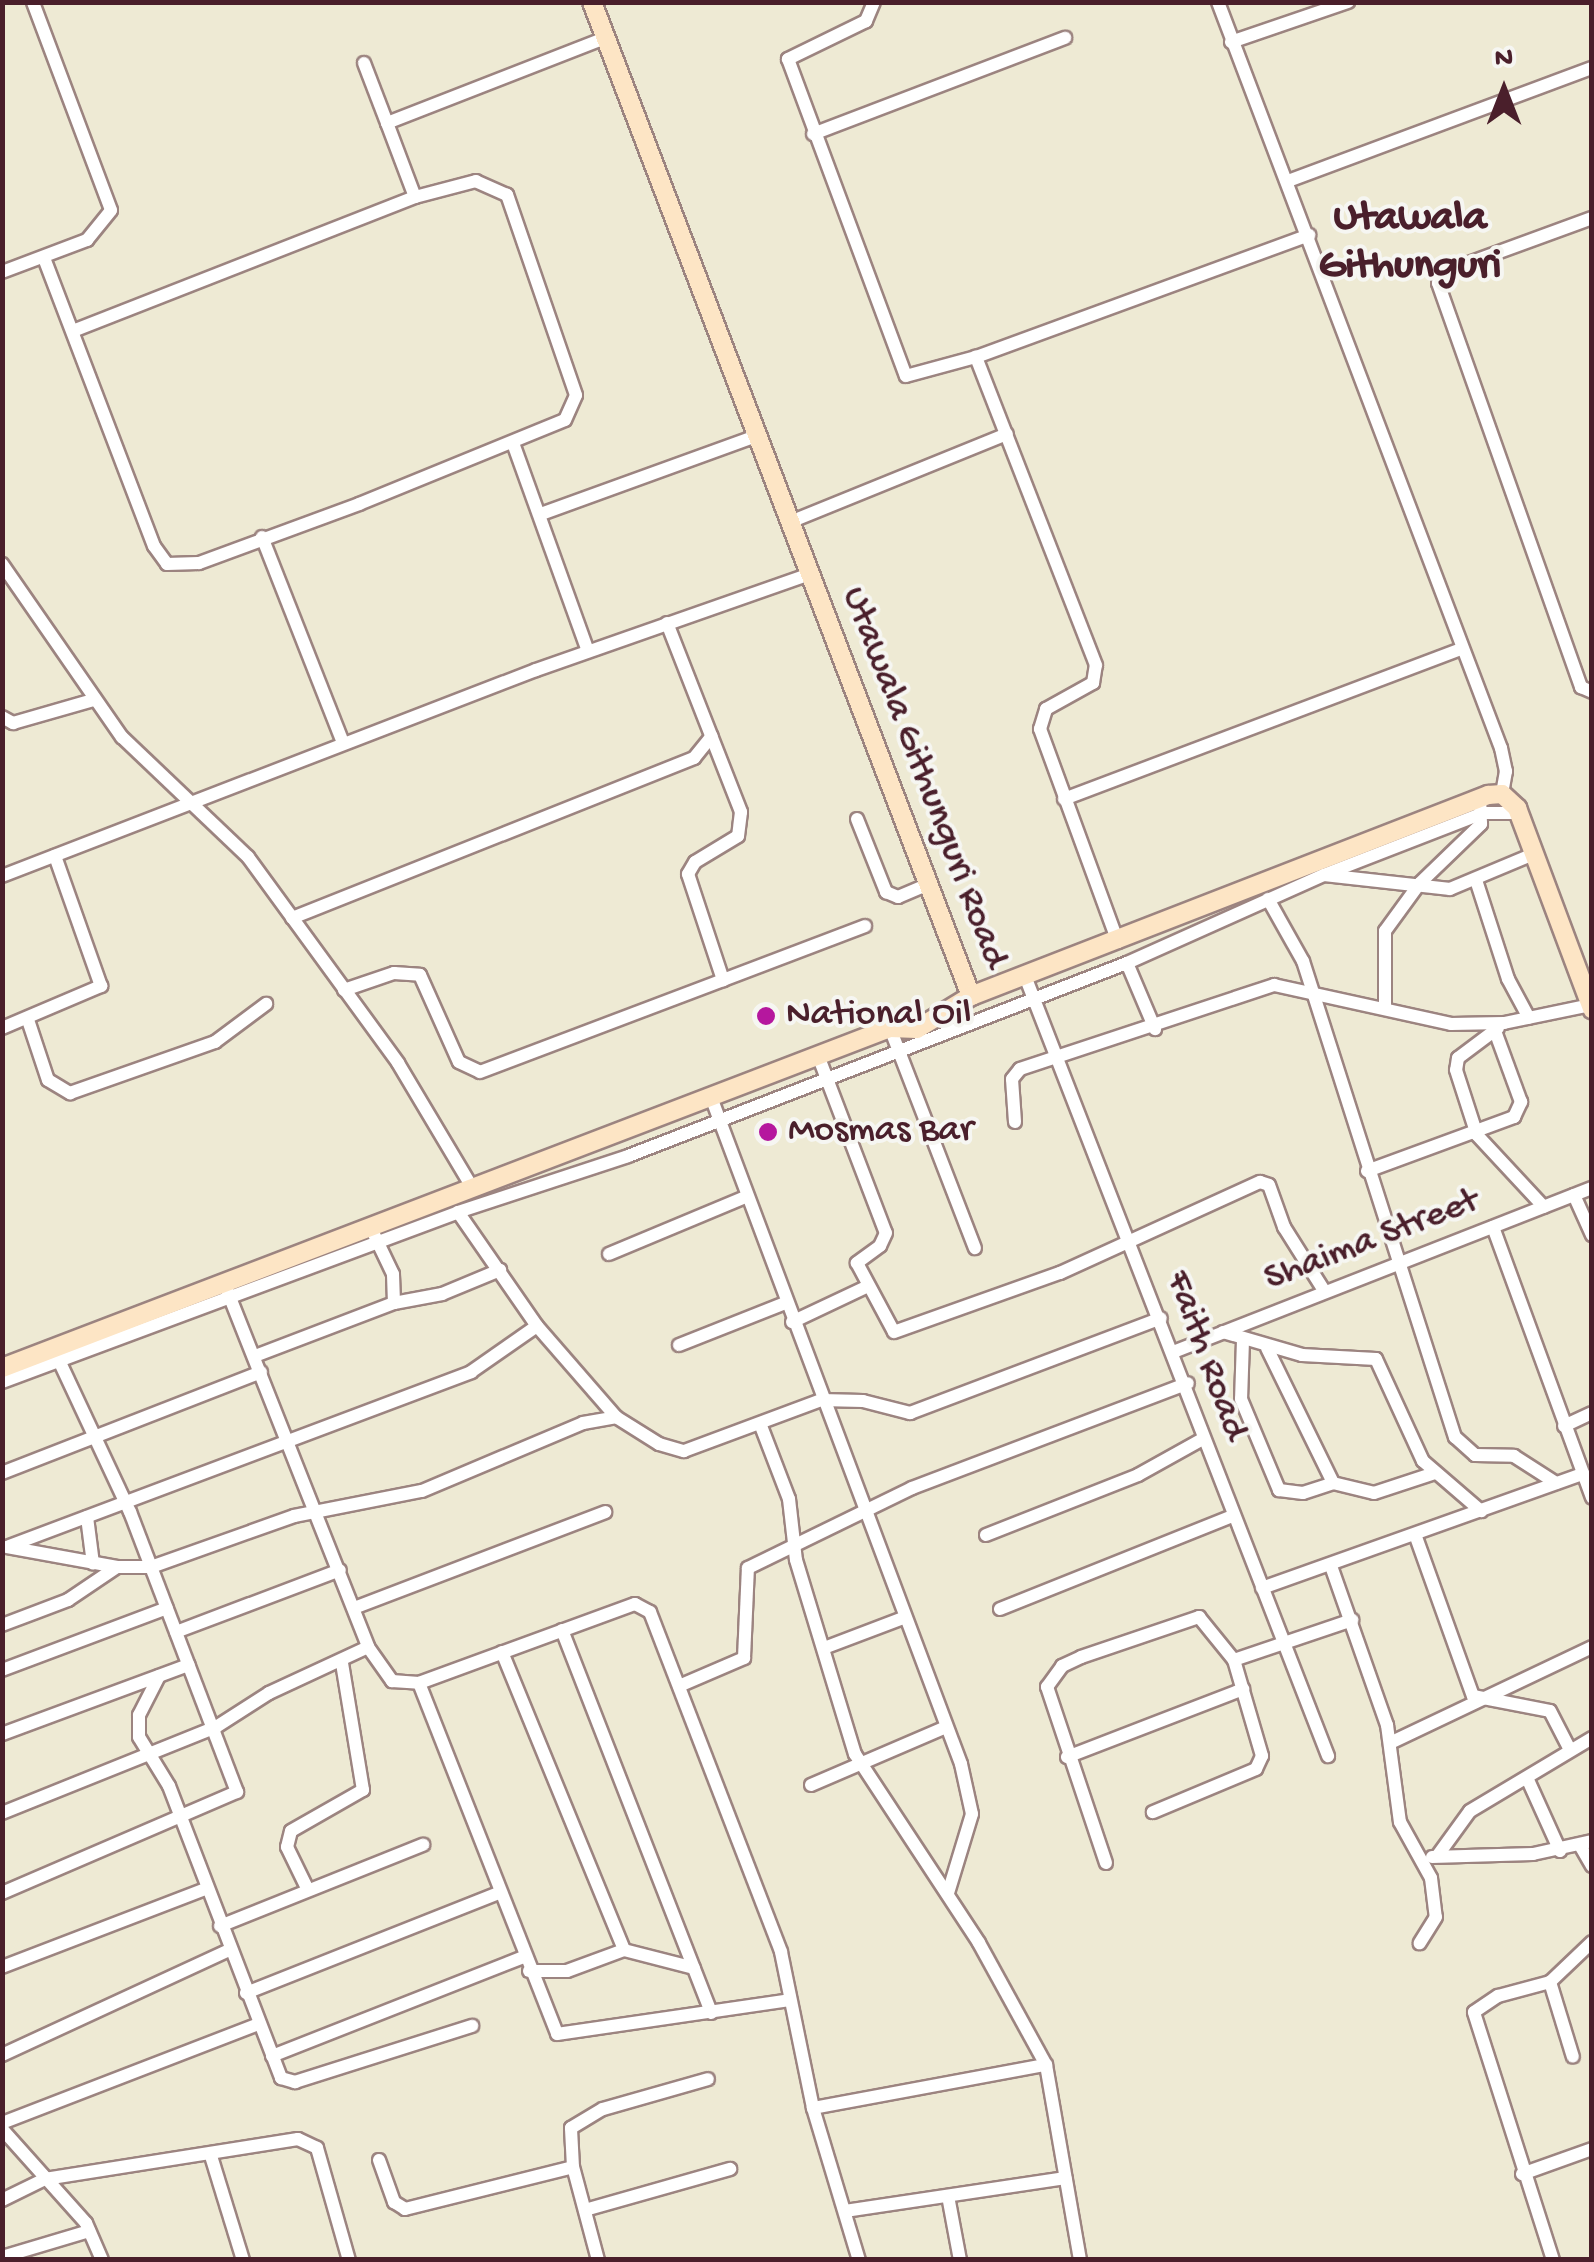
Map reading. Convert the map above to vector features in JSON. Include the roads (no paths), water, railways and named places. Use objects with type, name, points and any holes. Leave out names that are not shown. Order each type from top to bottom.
[{"type":"street","points":[[2,272],[87,240],[111,210],[33,2]]},
{"type":"street","name":"Utawala Githunguri Road","points":[[3,1369],[57,1356],[376,1236],[435,1213],[473,1190],[890,1028],[917,1029],[971,996],[592,2]]},
{"type":"street","points":[[874,2],[866,20],[788,59],[906,376],[976,358],[1308,235]]},
{"type":"street","points":[[1016,1122],[1013,1074],[1274,985],[1451,1024],[1499,1027],[1591,1007],[1519,812],[1502,794],[1501,748],[1218,2]]},
{"type":"street","points":[[1231,42],[1348,2]]},
{"type":"street","points":[[387,123],[606,38]]},
{"type":"street","points":[[813,134],[1065,38]]},
{"type":"street","points":[[364,64],[415,198]]},
{"type":"street","points":[[1288,181],[1592,68]]},
{"type":"street","points":[[44,258],[154,546],[167,564],[198,563],[513,443],[565,420],[576,395],[507,195],[476,181],[415,198],[72,331]]},
{"type":"street","points":[[1592,218],[1447,271],[1438,284],[1581,687],[1592,692]]},
{"type":"street","points":[[976,358],[1096,665],[1093,683],[1040,716],[1064,799],[1118,942]]},
{"type":"street","points":[[790,522],[1007,434]]},
{"type":"street","points":[[541,514],[757,436]]},
{"type":"street","points":[[513,443],[588,651]]},
{"type":"street","points":[[262,537],[343,743]]},
{"type":"street","points":[[2,564],[94,700],[192,807],[248,857],[398,1063],[473,1190]]},
{"type":"street","points":[[2,876],[192,807],[343,743],[588,651],[810,574]]},
{"type":"street","points":[[667,623],[743,824],[738,836],[695,862],[688,874],[724,980]]},
{"type":"street","points":[[1064,799],[1461,649]]},
{"type":"street","points":[[2,717],[13,723],[94,700]]},
{"type":"street","points":[[292,918],[694,758],[712,736]]},
{"type":"street","points":[[435,1213],[458,1212],[628,1156],[896,1048],[1035,998],[1126,962],[1502,794]]},
{"type":"street","points":[[1386,1008],[1386,931],[1420,883],[1482,824],[1481,805]]},
{"type":"street","points":[[971,996],[1481,805],[1519,812]]},
{"type":"street","points":[[857,819],[886,892],[898,897],[929,884]]},
{"type":"street","points":[[1324,875],[1450,889],[1536,853]]},
{"type":"street","points":[[2,1028],[101,986],[55,856]]},
{"type":"street","points":[[1476,880],[1508,980],[1529,1018]]},
{"type":"street","points":[[1268,899],[1289,930],[1396,1262],[1462,1448],[1514,1456],[1556,1483]]},
{"type":"street","points":[[344,990],[394,972],[420,975],[459,1062],[480,1072],[865,926]]},
{"type":"street","points":[[1126,962],[1154,1028]]},
{"type":"street","name":"Faith Road","points":[[1025,976],[1061,1057],[1176,1351],[1188,1382],[1201,1440],[1328,1756]]},
{"type":"street","points":[[28,1020],[48,1080],[70,1093],[215,1042],[266,1004]]},
{"type":"street","points":[[1367,1171],[1477,1135],[1520,1110],[1499,1027]]},
{"type":"street","points":[[1499,1027],[1455,1063],[1477,1135],[1544,1207]]},
{"type":"street","points":[[890,1028],[974,1248]]},
{"type":"street","points":[[819,1058],[886,1233],[880,1246],[858,1258],[887,1325],[902,1333],[1131,1241],[1260,1182],[1269,1186],[1284,1227],[1323,1289]]},
{"type":"street","points":[[711,1098],[946,1727],[972,1814],[948,1892]]},
{"type":"street","name":"Shaima Street","points":[[1176,1351],[1323,1289],[1592,1188]]},
{"type":"street","points":[[1574,1195],[1592,1235]]},
{"type":"street","points":[[609,1254],[746,1197]]},
{"type":"street","points":[[458,1212],[537,1326],[616,1417],[673,1451],[761,1426],[821,1400],[864,1401],[910,1413],[1161,1318]]},
{"type":"street","points":[[1493,1227],[1592,1498]]},
{"type":"street","points":[[376,1236],[392,1274],[394,1303]]},
{"type":"street","points":[[255,1356],[394,1303],[422,1300],[500,1270]]},
{"type":"street","points":[[792,1322],[868,1286]]},
{"type":"street","points":[[227,1290],[320,1512],[368,1646],[392,1681],[419,1683],[642,1605],[679,1686],[762,1898],[790,2000],[813,2108],[859,2260]]},
{"type":"street","points":[[678,1345],[785,1303]]},
{"type":"street","points":[[5,1548],[471,1372],[537,1326]]},
{"type":"street","points":[[1223,1332],[1267,1348],[1376,1358],[1435,1474],[1481,1510]]},
{"type":"street","points":[[1243,1340],[1241,1400],[1279,1490],[1303,1493],[1333,1482],[1374,1493],[1435,1474]]},
{"type":"street","points":[[1267,1348],[1333,1482]]},
{"type":"street","points":[[2,1894],[181,1821],[238,1792],[152,1567],[57,1356]]},
{"type":"street","points":[[2,1473],[261,1372]]},
{"type":"street","points":[[679,1686],[744,1658],[748,1568],[796,1539],[1188,1382]]},
{"type":"street","points":[[1564,1426],[1592,1413]]},
{"type":"street","points":[[5,1548],[93,1564],[152,1567],[320,1512],[396,1500],[583,1423],[616,1417]]},
{"type":"street","points":[[761,1426],[789,1498],[796,1560],[860,1762],[948,1892],[1046,2065],[1080,2260]]},
{"type":"street","points":[[986,1536],[1138,1474],[1201,1440]]},
{"type":"street","points":[[1262,1588],[1416,1538],[1583,1474]]},
{"type":"street","points":[[354,1608],[605,1512]]},
{"type":"street","points":[[1000,1608],[1233,1516]]},
{"type":"street","points":[[87,1517],[93,1564]]},
{"type":"street","points":[[1416,1538],[1466,1685],[1481,1701],[1550,1711],[1569,1748]]},
{"type":"street","points":[[1331,1566],[1390,1744],[1400,1822],[1431,1857],[1436,1916],[1420,1943]]},
{"type":"street","points":[[2,1626],[68,1600],[118,1567]]},
{"type":"street","points":[[176,1632],[340,1570]]},
{"type":"street","points":[[2,1670],[167,1608]]},
{"type":"street","points":[[1106,1863],[1067,1757],[1047,1687],[1062,1666],[1188,1617],[1210,1622],[1234,1660],[1262,1756],[1256,1770],[1153,1812]]},
{"type":"street","points":[[824,1648],[903,1618]]},
{"type":"street","points":[[1234,1660],[1352,1620]]},
{"type":"street","points":[[562,1630],[711,2013]]},
{"type":"street","points":[[2,1813],[216,1727],[269,1693],[342,1663],[368,1646]]},
{"type":"street","points":[[1390,1744],[1592,1648]]},
{"type":"street","points":[[502,1652],[624,1950]]},
{"type":"street","points":[[308,1890],[287,1847],[291,1830],[363,1790],[342,1663]]},
{"type":"street","points":[[2,1734],[188,1665]]},
{"type":"street","points":[[159,1676],[137,1727],[181,1821],[281,2078],[294,2082],[472,2026]]},
{"type":"street","points":[[419,1683],[529,1971],[557,2034],[790,2000]]},
{"type":"street","points":[[1067,1757],[1243,1689]]},
{"type":"street","points":[[811,1785],[946,1727]]},
{"type":"street","points":[[1431,1857],[1463,1816],[1528,1780],[1569,1748],[1592,1738]]},
{"type":"street","points":[[1528,1780],[1560,1851]]},
{"type":"street","points":[[220,1926],[423,1844]]},
{"type":"street","points":[[1431,1857],[1560,1851],[1586,1844],[1592,1866]]},
{"type":"street","points":[[2,1967],[205,1889]]},
{"type":"street","points":[[246,1993],[499,1893]]},
{"type":"street","points":[[1553,2260],[1522,2174],[1474,2012],[1498,1996],[1550,1982],[1592,1942]]},
{"type":"street","points":[[2,2055],[228,1950]]},
{"type":"street","points":[[529,1971],[567,1971],[624,1950],[694,1968]]},
{"type":"street","points":[[272,2056],[524,1957]]},
{"type":"street","points":[[1550,1982],[1573,2057]]},
{"type":"street","points":[[102,2260],[89,2230],[2,2126],[259,2024]]},
{"type":"street","points":[[813,2108],[1046,2065]]},
{"type":"street","points":[[593,2258],[568,2138],[579,2118],[708,2079]]},
{"type":"street","points":[[2,2200],[45,2179],[212,2156],[284,2139],[310,2142],[350,2260]]},
{"type":"street","points":[[1522,2174],[1592,2149]]},
{"type":"street","points":[[212,2156],[243,2260]]},
{"type":"street","points":[[379,2160],[394,2202],[406,2209],[573,2167]]},
{"type":"street","points":[[585,2210],[730,2170]]},
{"type":"street","points":[[845,2211],[1066,2178]]},
{"type":"street","points":[[948,2196],[960,2260]]},
{"type":"street","points":[[2,2257],[89,2230]]},
{"type":"place","name":"National Oil","points":[[766,1016]]},
{"type":"place","name":"Mosmas Bar","points":[[768,1132]]},
{"type":"district","name":"Utawala Githunguri","points":[[1410,244]]}]
